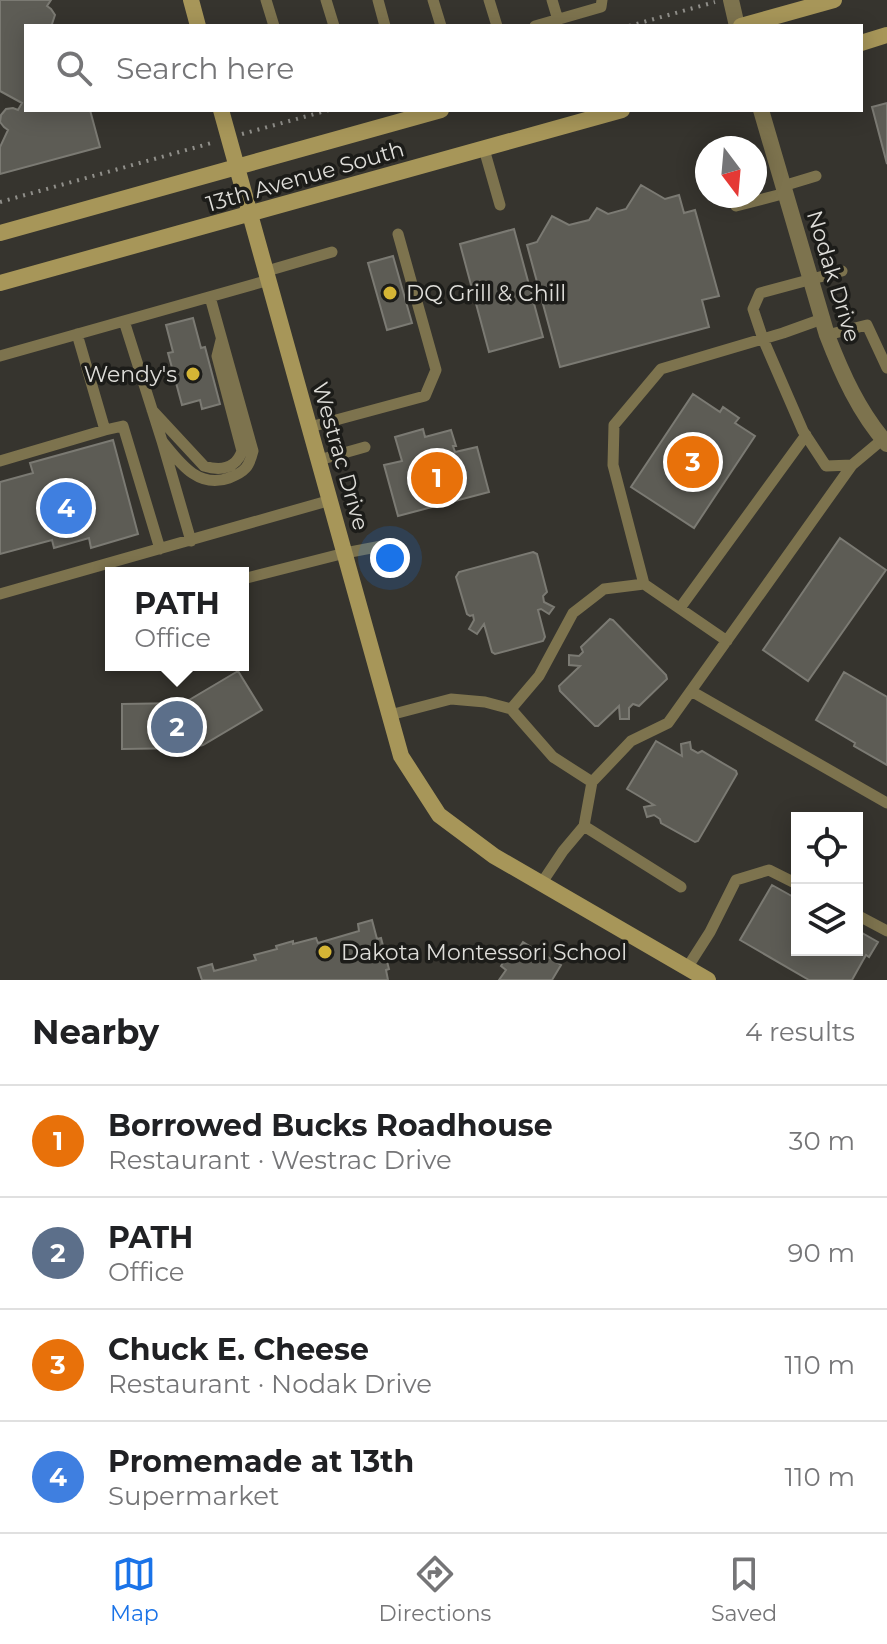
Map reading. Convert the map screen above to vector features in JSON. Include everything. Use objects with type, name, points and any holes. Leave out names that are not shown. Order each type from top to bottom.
[{"type":"main road","points":[[191,0],[197,24]]},
{"type":"main road","points":[[746,24],[834,0]]},
{"type":"main road","points":[[863,42],[887,35]]},
{"type":"main road","name":"Westrac Drive","points":[[222,112],[401,756],[439,815],[494,856],[708,980]]},
{"type":"main road","name":"13th Avenue South","points":[[0,233],[434,112]]},
{"type":"main road","name":"13th Avenue South","points":[[0,283],[615,112]]},
{"type":"street","points":[[731,0],[738,24]]},
{"type":"street","name":"Nodak Drive","points":[[762,112],[824,327],[839,368],[855,400],[885,441]]},
{"type":"lane","points":[[266,0],[273,24]]},
{"type":"lane","points":[[326,0],[333,24]]},
{"type":"lane","points":[[378,0],[384,24]]},
{"type":"lane","points":[[433,0],[440,24]]},
{"type":"lane","points":[[489,0],[496,24]]},
{"type":"lane","points":[[552,0],[558,20]]},
{"type":"lane","points":[[543,24],[601,7],[602,0]]},
{"type":"lane","points":[[484,149],[500,205]]},
{"type":"lane","points":[[767,195],[816,176]]},
{"type":"lane","points":[[310,427],[425,396],[436,370],[398,234]]},
{"type":"lane","points":[[0,356],[210,297],[332,252]]},
{"type":"lane","points":[[842,271],[760,293],[753,309],[763,339],[806,435],[826,466],[852,465]]},
{"type":"lane","points":[[162,441],[182,466],[201,479],[220,481],[239,474],[250,464],[253,451],[210,297]]},
{"type":"lane","points":[[124,321],[191,541]]},
{"type":"lane","points":[[644,584],[613,465],[614,425],[661,369],[763,339],[824,327],[867,325],[887,368]]},
{"type":"lane","points":[[77,334],[105,430]]},
{"type":"lane","points":[[152,410],[204,466],[223,468],[233,465],[240,458],[242,451],[217,356],[221,338]]},
{"type":"lane","points":[[0,461],[123,426],[160,549]]},
{"type":"lane","points":[[680,608],[806,435]]},
{"type":"lane","points":[[541,884],[584,826],[592,782],[631,741],[668,723],[852,465],[885,441]]},
{"type":"lane","points":[[319,460],[365,447]]},
{"type":"lane","points":[[0,594],[331,500]]},
{"type":"lane","points":[[249,577],[392,544]]},
{"type":"lane","points":[[511,709],[539,676],[573,613],[604,589],[644,584],[727,641]]},
{"type":"lane","points":[[691,691],[887,803]]},
{"type":"lane","points":[[390,715],[451,699],[485,702],[511,709],[553,757],[592,782]]},
{"type":"lane","points":[[584,826],[681,887]]},
{"type":"lane","points":[[687,968],[710,932],[736,880],[769,870],[791,881]]},
{"type":"lane","points":[[863,918],[887,931]]},
{"type":"path","points":[[636,24],[721,0]]},
{"type":"path","points":[[254,131],[322,112]]},
{"type":"path","points":[[0,202],[203,145]]},
{"type":"building","points":[[0,0],[51,0],[47,6],[55,15],[52,24],[24,24],[24,112],[91,112],[100,147],[0,174],[0,147],[8,130],[0,122],[1,115],[6,109],[18,110],[22,103],[0,91]]},
{"type":"building","points":[[887,103],[887,164],[872,107]]},
{"type":"building","points":[[641,185],[665,199],[679,195],[684,213],[695,210],[719,296],[702,300],[709,327],[560,367],[527,245],[537,242],[552,216],[569,225],[589,220],[597,208],[608,214],[626,209]]},
{"type":"building","points":[[514,229],[543,337],[489,352],[460,244]]},
{"type":"building","name":"DQ Grill & Chill","points":[[393,256],[412,323],[387,330],[368,263]]},
{"type":"building","name":"Wendy's","points":[[193,318],[201,348],[205,347],[220,404],[202,409],[200,400],[182,405],[168,353],[173,352],[166,325]]},
{"type":"building","points":[[693,394],[720,412],[723,407],[739,418],[735,423],[755,436],[694,528],[631,487]]},
{"type":"building","points":[[423,429],[425,437],[451,430],[455,452],[477,447],[489,492],[398,516],[384,465],[402,461],[395,437]]},
{"type":"building","points":[[113,440],[138,534],[91,548],[89,538],[54,548],[52,540],[0,554],[0,482],[33,473],[30,463]]},
{"type":"building","points":[[840,538],[886,570],[808,681],[763,650]]},
{"type":"building","points":[[533,552],[537,554],[547,592],[543,596],[544,602],[554,607],[549,614],[538,610],[545,637],[543,641],[495,654],[484,624],[477,634],[469,629],[473,615],[467,614],[456,577],[459,572]]},
{"type":"building","points":[[610,619],[667,679],[639,706],[633,704],[629,708],[629,719],[620,719],[619,706],[595,726],[560,691],[559,686],[580,666],[569,665],[569,655],[579,656],[583,652],[581,647]]},
{"type":"building","points":[[238,671],[262,710],[203,745],[191,748],[122,749],[122,704],[184,703]]},
{"type":"building","points":[[844,672],[887,697],[887,765],[816,720]]},
{"type":"building","points":[[656,741],[682,756],[681,744],[690,742],[691,749],[698,753],[702,751],[736,771],[698,841],[661,823],[654,815],[647,817],[644,807],[654,805],[627,789]]},
{"type":"building","points":[[772,885],[791,896],[791,956],[863,956],[863,934],[878,942],[869,957],[866,955],[852,980],[809,980],[740,940]]},
{"type":"building","name":"Dakota Montessori School","points":[[372,920],[377,939],[381,938],[389,969],[386,970],[388,980],[202,980],[198,968],[212,964],[214,971],[256,960],[254,955],[293,941],[293,944],[316,938],[318,943],[359,931],[358,924]]},
{"type":"building","points":[[523,942],[561,965],[552,980],[499,980],[506,970],[501,966],[507,956],[512,959]]},
{"type":"place","name":"DQ Grill & Chill","points":[[390,293]]},
{"type":"place","name":"Wendy's","points":[[193,374]]},
{"type":"place","name":"Chuck E. Cheese","points":[[693,462]]},
{"type":"place","name":"Borrowed Bucks Roadhouse","points":[[437,478]]},
{"type":"place","name":"Promemade at 13th","points":[[66,508]]},
{"type":"place","name":"PATH","points":[[177,727]]},
{"type":"place","name":"Dakota Montessori School","points":[[325,952]]}]
